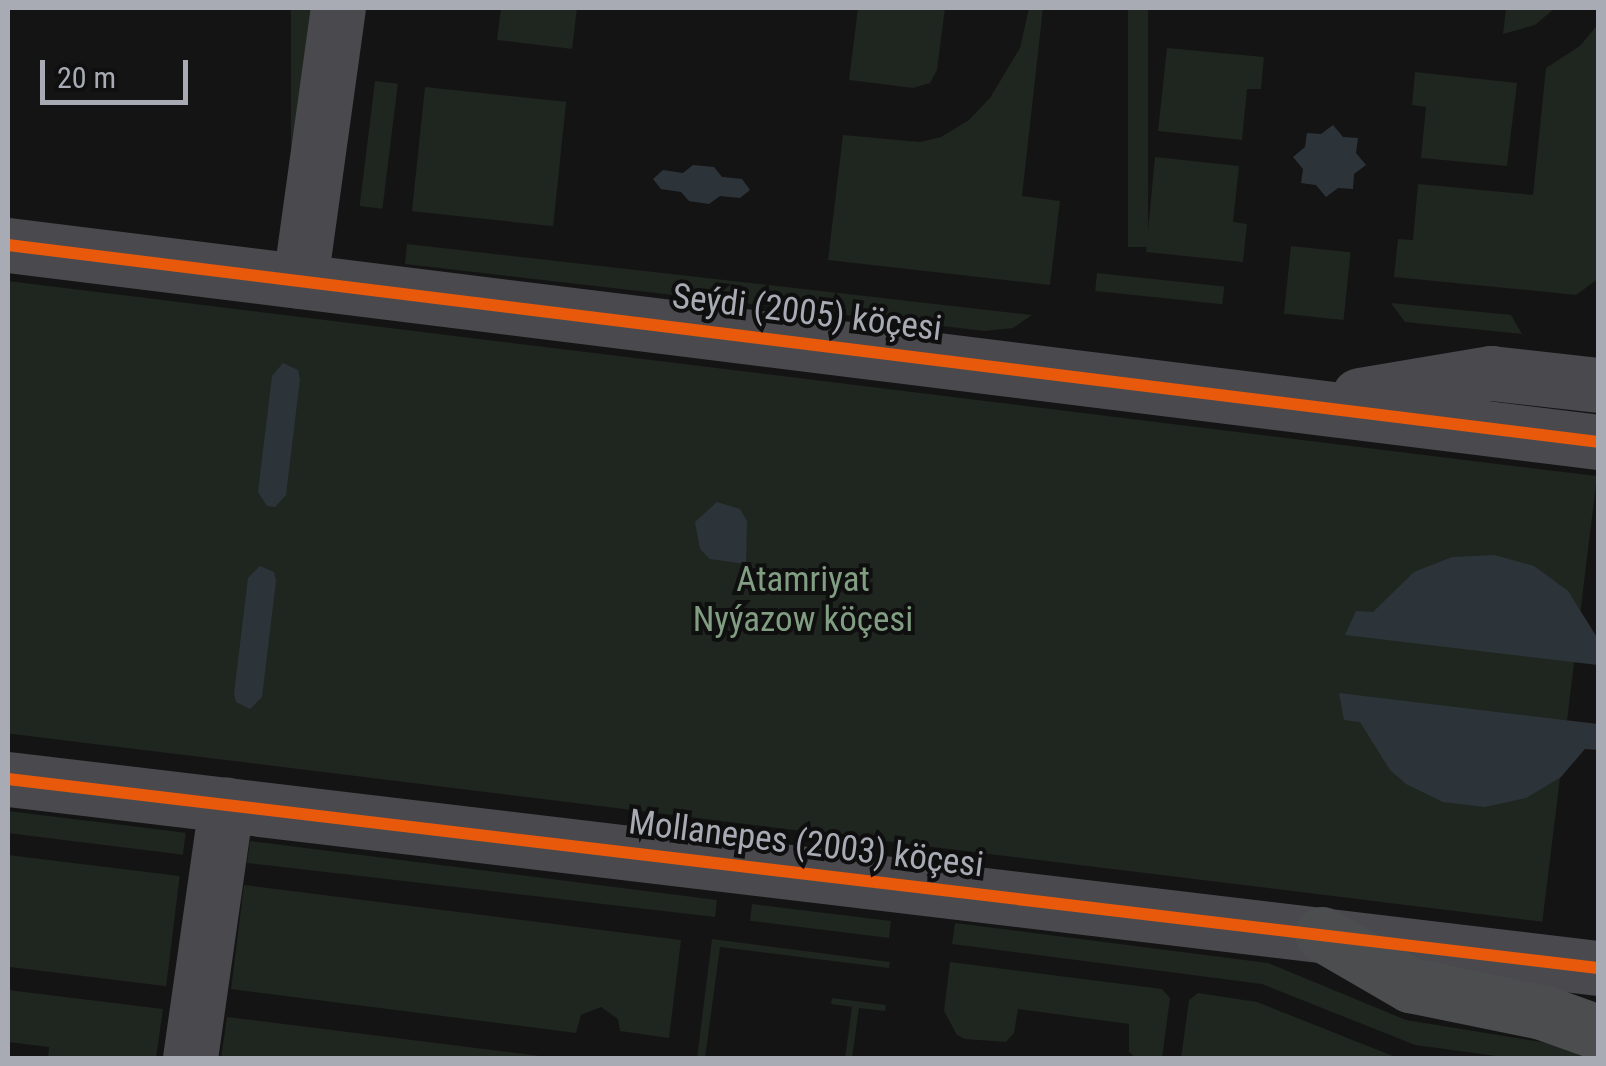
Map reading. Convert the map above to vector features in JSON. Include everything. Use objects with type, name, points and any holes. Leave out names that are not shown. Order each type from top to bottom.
[{"type":"main road","points":[[1322,934],[1410,985],[1542,1012],[1598,1032]]},
{"type":"street","points":[[300,281],[338,8]]},
{"type":"street","name":"Seýdi (2005) köçesi","points":[[8,246],[1598,442]]},
{"type":"street","points":[[1302,404],[1490,373],[1598,385]]},
{"type":"street","name":"Mollanepes (2003) köçesi","points":[[8,779],[1598,968]]},
{"type":"street","points":[[190,1058],[226,805]]},
{"type":"green space","points":[[291,8],[312,8],[312,207],[291,207]]},
{"type":"green space","points":[[501,8],[577,8],[572,49],[497,40]]},
{"type":"green space","points":[[858,8],[945,8],[937,70],[930,83],[913,88],[849,80]]},
{"type":"green space","points":[[1029,8],[1043,8],[1022,196],[1060,201],[1050,285],[828,260],[843,135],[920,142],[941,137],[969,120],[990,98],[1020,48]]},
{"type":"green space","points":[[1128,8],[1148,8],[1148,247],[1128,247]]},
{"type":"green space","points":[[1506,8],[1555,8],[1535,25],[1503,34]]},
{"type":"green space","points":[[1598,24],[1598,279],[1576,295],[1394,277],[1398,239],[1413,240],[1418,184],[1533,195],[1546,68],[1580,46]]},
{"type":"green space","points":[[1167,48],[1264,57],[1261,89],[1247,89],[1242,140],[1158,131]]},
{"type":"green space","points":[[1415,72],[1517,83],[1507,166],[1421,158],[1426,107],[1412,105]]},
{"type":"green space","points":[[375,81],[398,84],[382,209],[360,206]]},
{"type":"green space","points":[[425,87],[566,102],[553,226],[412,211]]},
{"type":"green space","points":[[1155,157],[1239,166],[1233,222],[1247,224],[1243,262],[1146,252]]},
{"type":"green space","points":[[407,244],[1032,315],[1013,328],[985,331],[405,264]]},
{"type":"green space","points":[[1291,246],[1351,252],[1344,320],[1284,314]]},
{"type":"green space","points":[[1097,273],[1224,286],[1222,304],[1095,291]]},
{"type":"green space","name":"Atamriyat Nyýazow köçesi","points":[[8,281],[1597,476],[1542,922],[8,733]]},
{"type":"green space","points":[[1391,303],[1511,315],[1522,334],[1405,322]]},
{"type":"green space","points":[[8,811],[186,833],[183,855],[8,833]]},
{"type":"green space","points":[[250,841],[717,900],[715,917],[247,863]]},
{"type":"green space","points":[[8,855],[180,876],[166,986],[8,967]]},
{"type":"green space","points":[[244,885],[681,940],[669,1038],[620,1031],[618,1019],[601,1007],[581,1015],[576,1033],[231,989]]},
{"type":"green space","points":[[752,904],[891,921],[889,938],[750,921]]},
{"type":"green space","points":[[955,923],[1268,963],[1406,1020],[1547,1043],[1592,1058],[1511,1058],[1415,1045],[1262,984],[952,944]]},
{"type":"green space","points":[[712,939],[890,962],[889,968],[720,947],[705,1058],[697,1058]]},
{"type":"green space","points":[[950,962],[1162,989],[1170,998],[1162,1058],[1136,1058],[1129,1052],[1129,1024],[1018,1009],[1014,1033],[1006,1042],[965,1039],[957,1035],[944,1011]]},
{"type":"green space","points":[[8,990],[163,1009],[156,1058],[48,1058],[49,1047],[8,1042]]},
{"type":"green space","points":[[1198,993],[1257,1002],[1398,1058],[1181,1058],[1189,1000]]},
{"type":"green space","points":[[832,998],[886,1005],[885,1011],[859,1008],[852,1058],[845,1058],[852,1007],[831,1004]]},
{"type":"green space","points":[[227,1017],[556,1058],[221,1058]]},
{"type":"shaded area","points":[[1333,125],[1343,137],[1358,138],[1356,153],[1366,165],[1354,174],[1353,189],[1338,188],[1326,197],[1316,185],[1301,183],[1303,169],[1293,157],[1305,147],[1307,133],[1321,134]]},
{"type":"shaded area","points":[[693,165],[714,167],[722,177],[742,179],[750,190],[740,198],[720,196],[709,204],[689,201],[681,192],[661,189],[653,179],[663,170],[683,173]]},
{"type":"shaded area","points":[[283,363],[298,370],[300,379],[286,495],[275,507],[267,506],[258,492],[272,376]]},
{"type":"shaded area","points":[[717,502],[740,509],[747,521],[746,564],[710,559],[700,549],[695,522]]},
{"type":"shaded area","points":[[1494,555],[1534,566],[1568,591],[1598,639],[1598,665],[1345,635],[1356,611],[1373,612],[1414,572],[1452,557]]},
{"type":"shaded area","points":[[260,566],[274,572],[276,581],[262,697],[250,709],[236,702],[234,694],[248,578]]},
{"type":"shaded area","points":[[1339,693],[1598,724],[1598,750],[1585,749],[1561,777],[1526,798],[1485,807],[1443,802],[1406,784],[1390,770],[1360,722],[1344,720]]},
{"type":"cycle path","points":[[8,245],[1598,442]]},
{"type":"cycle path","points":[[8,779],[1598,968]]}]
